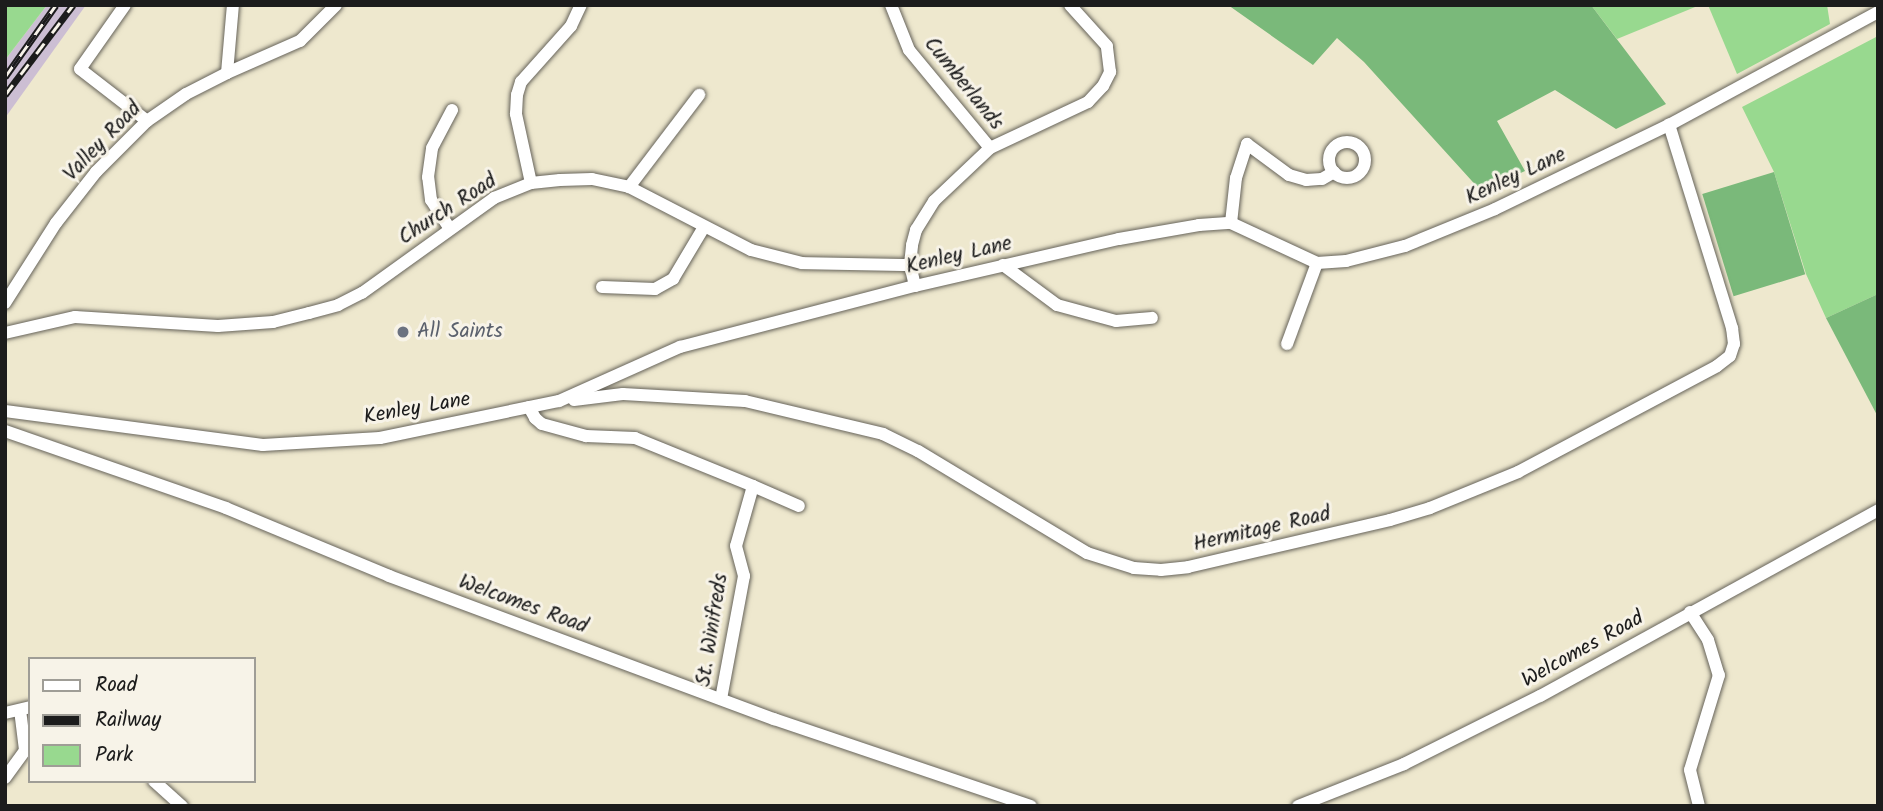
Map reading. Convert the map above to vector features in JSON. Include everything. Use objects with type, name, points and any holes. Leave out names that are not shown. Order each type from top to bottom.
[{"type":"street","points":[[125,5],[80,69],[147,121]]},
{"type":"street","points":[[227,73],[233,5]]},
{"type":"street","name":"Valley Road","points":[[5,303],[56,223],[96,172],[147,121],[186,94],[300,41],[336,5]]},
{"type":"street","points":[[531,183],[516,114],[517,95],[521,82],[571,26],[581,5]]},
{"type":"street","name":"Cumberlands","points":[[891,5],[909,50],[990,148]]},
{"type":"street","name":"Cumberlands","points":[[915,286],[910,265],[916,230],[934,201],[990,148],[1088,102],[1103,86],[1110,72],[1107,46],[1070,5]]},
{"type":"street","name":"Kenley Lane","points":[[5,411],[263,445],[380,438],[559,401],[680,347],[915,286],[1119,239],[1199,225],[1231,223],[1317,263],[1346,261],[1405,246],[1495,209],[1669,125],[1878,12]]},
{"type":"street","points":[[629,187],[699,94]]},
{"type":"street","points":[[450,229],[431,200],[428,177],[432,148],[452,110]]},
{"type":"street","name":"Hermitage Road","points":[[559,401],[623,394],[745,401],[883,434],[918,451],[1087,553],[1134,568],[1161,570],[1188,567],[1390,520],[1430,508],[1518,472],[1717,366],[1730,356],[1734,344],[1732,328],[1669,125]]},
{"type":"street","points":[[1231,223],[1236,178],[1247,144],[1289,175],[1306,180],[1322,178],[1334,172]]},
{"type":"street","name":"Church Road","points":[[5,333],[75,317],[173,326],[273,322],[338,305],[362,293],[494,198],[531,183],[592,179],[629,187],[751,250],[802,262],[910,265]]},
{"type":"street","points":[[602,287],[655,289],[673,279],[704,227]]},
{"type":"street","points":[[1287,344],[1317,263]]},
{"type":"street","points":[[1003,265],[1058,305],[1116,321],[1152,318]]},
{"type":"street","points":[[529,407],[542,424],[586,436],[635,438],[799,506]]},
{"type":"street","name":"Welcomes Road","points":[[5,432],[226,508],[389,576],[721,699],[1031,806]]},
{"type":"street","name":"St. Winifreds","points":[[721,699],[744,576],[736,546],[753,486]]},
{"type":"street","name":"Welcomes Road","points":[[1298,806],[1404,764],[1540,696],[1878,510]]},
{"type":"street","points":[[1690,612],[1708,640],[1719,675],[1690,770],[1699,806]]},
{"type":"street","points":[[5,713],[25,709],[25,750],[5,779]]},
{"type":"street","points":[[156,783],[183,806]]},
{"type":"shaded area","points":[[47,5],[86,5],[5,118],[5,60]]},
{"type":"green space","points":[[5,5],[47,5],[5,60]]},
{"type":"green space","points":[[1228,5],[1591,5],[1666,104],[1616,129],[1555,90],[1497,121],[1525,171],[1481,191],[1364,62],[1337,38],[1313,65]]},
{"type":"green space","points":[[1591,5],[1700,5],[1617,39]]},
{"type":"green space","points":[[1708,5],[1827,5],[1830,24],[1737,74]]},
{"type":"green space","points":[[1878,36],[1878,294],[1826,318],[1806,274],[1774,172],[1742,107]]},
{"type":"green space","points":[[1774,172],[1805,274],[1734,296],[1702,194]]},
{"type":"green space","points":[[1878,294],[1878,417],[1826,318]]},
{"type":"railway","points":[[5,77],[56,5]]},
{"type":"railway","points":[[5,95],[73,5]]},
{"type":"place","name":"All Saints","points":[[403,332]]}]
